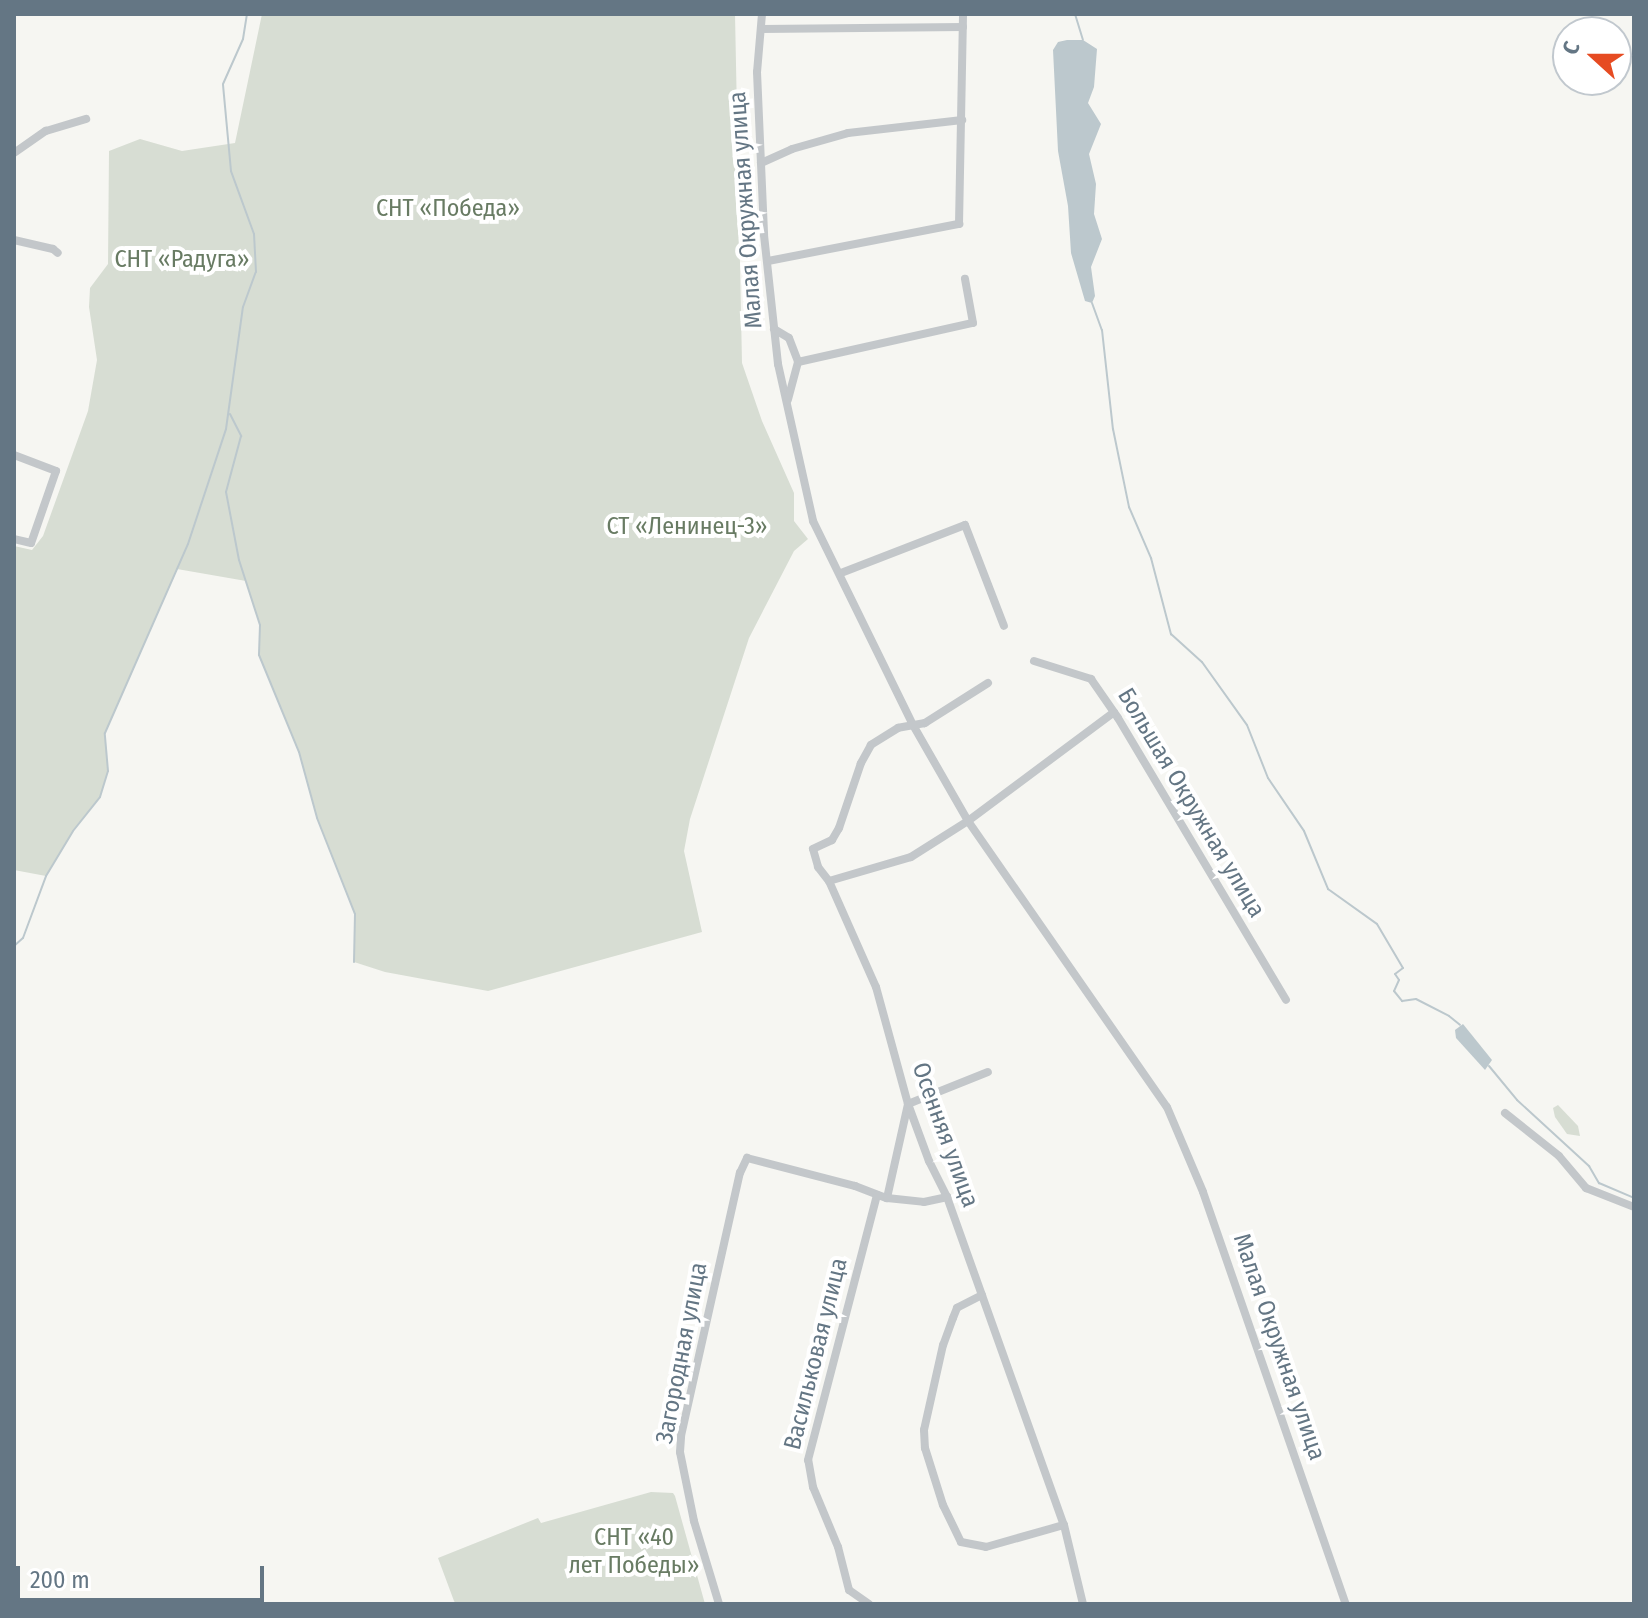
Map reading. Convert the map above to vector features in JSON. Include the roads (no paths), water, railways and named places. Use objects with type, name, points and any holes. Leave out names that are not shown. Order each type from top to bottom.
[{"type":"street","name":"Малая Окружная улица","points":[[762,14],[757,72],[760,194],[778,364],[813,521],[913,725],[968,821],[1167,1107],[1203,1192],[1346,1604]]},
{"type":"street","points":[[768,261],[959,224],[963,14]]},
{"type":"street","points":[[762,29],[963,27]]},
{"type":"street","points":[[14,153],[46,131],[86,119]]},
{"type":"street","points":[[761,163],[792,149],[848,133],[962,120]]},
{"type":"street","points":[[14,240],[53,249],[58,253]]},
{"type":"street","points":[[798,362],[973,323],[965,279]]},
{"type":"street","points":[[774,329],[789,338],[798,362],[788,401]]},
{"type":"street","points":[[14,455],[56,471],[31,543],[14,539]]},
{"type":"street","points":[[841,573],[965,525],[1004,626]]},
{"type":"street","name":"Большая Окружная улица","points":[[1034,661],[1091,679],[1114,712],[1286,1000]]},
{"type":"street","points":[[913,725],[925,723],[988,683]]},
{"type":"street","points":[[829,881],[911,857],[968,821],[1114,712]]},
{"type":"street","name":"Осенняя улица","points":[[913,725],[885,734],[871,745],[861,763],[839,828],[832,840],[813,849],[818,867],[829,881],[876,987],[908,1104],[929,1161],[947,1197],[1064,1525],[1083,1590],[1083,1604]]},
{"type":"street","points":[[908,1104],[988,1072]]},
{"type":"street","name":"Васильковая улица","points":[[869,1604],[849,1590],[838,1547],[813,1487],[808,1460],[908,1104]]},
{"type":"street","points":[[1505,1113],[1559,1156],[1586,1188],[1634,1207]]},
{"type":"street","name":"Загородная улица","points":[[719,1604],[694,1521],[680,1452],[740,1173],[747,1158],[882,1196]]},
{"type":"street","points":[[882,1196],[924,1202],[947,1197]]},
{"type":"street","points":[[982,1295],[957,1308],[924,1430],[925,1448],[943,1505],[961,1542],[986,1547],[1064,1525]]},
{"type":"waterway","points":[[14,946],[23,938],[46,876],[73,831],[100,797],[108,771],[105,733],[188,544],[226,429],[243,307],[256,272],[254,234],[231,171],[223,84],[243,39],[247,14]]},
{"type":"waterway","points":[[1075,14],[1083,40]]},
{"type":"waterway","points":[[1092,303],[1102,330],[1113,429],[1129,507],[1151,558],[1171,634],[1202,662],[1247,725],[1268,778],[1304,831],[1328,889],[1377,924],[1403,968],[1395,974],[1399,980],[1394,991],[1402,1001],[1416,999],[1460,1025]]},
{"type":"waterway","points":[[230,414],[241,436],[226,492],[239,560],[260,625],[259,655],[299,752],[317,818],[355,914],[354,962]]},
{"type":"waterway","points":[[1489,1066],[1517,1100],[1589,1166],[1599,1183],[1634,1198]]},
{"type":"park label","name":"СНТ «Победа»","points":[[448,209]]},
{"type":"park label","name":"СНТ «Радуга»","points":[[182,260]]},
{"type":"park label","name":"СТ «Ленинец-3»","points":[[687,527]]},
{"type":"park label","name":"СНТ «40 лет Победы»","points":[[634,1552]]}]
